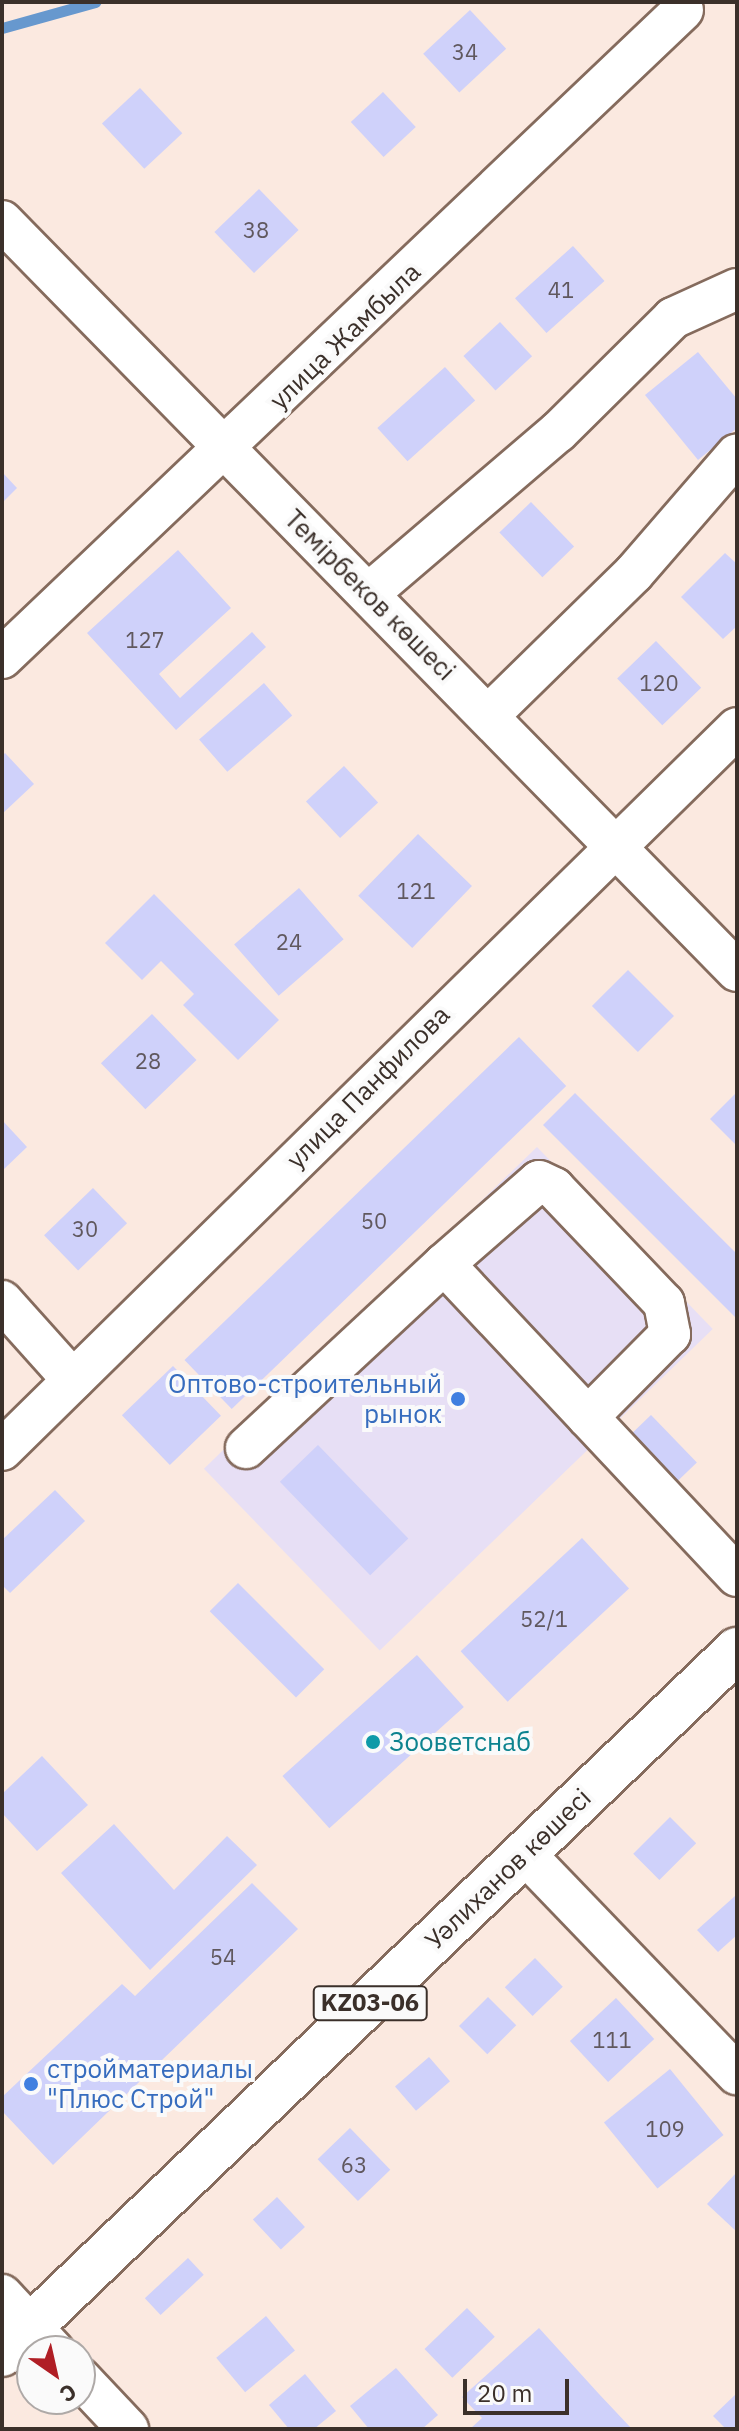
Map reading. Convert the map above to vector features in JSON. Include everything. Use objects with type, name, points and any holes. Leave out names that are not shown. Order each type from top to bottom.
[{"type":"main road","name":"Уәлиханов көшесі","points":[[22,2332],[737,1650]]},
{"type":"street","name":"улица Жамбыла","points":[[2,658],[227,450],[683,10]]},
{"type":"street","name":"Темірбеков көшесі","points":[[2,221],[737,971]]},
{"type":"street","points":[[368,594],[558,432],[673,318],[737,289]]},
{"type":"street","points":[[489,715],[634,573],[737,454]]},
{"type":"street","name":"улица Панфилова","points":[[2,1450],[614,844],[737,728]]},
{"type":"street","points":[[246,1448],[444,1264],[539,1181],[554,1188],[670,1312],[670,1334],[588,1417]]},
{"type":"street","points":[[444,1264],[737,1576]]},
{"type":"street","points":[[2,1301],[73,1380]]},
{"type":"street","points":[[524,1853],[737,2074]]},
{"type":"street","points":[[96,2395],[128,2429]]},
{"type":"shaded area","name":"Оптово-строительный рынок","points":[[537,1147],[713,1329],[380,1651],[204,1469]]},
{"type":"building","points":[[470,10],[506,49],[459,92],[423,54]]},
{"type":"building","points":[[140,88],[182,133],[144,169],[102,123]]},
{"type":"building","points":[[383,92],[416,127],[384,157],[351,122]]},
{"type":"building","points":[[259,189],[299,230],[254,273],[214,232]]},
{"type":"building","points":[[573,246],[604,281],[546,333],[515,298]]},
{"type":"building","points":[[500,322],[532,356],[495,390],[463,356]]},
{"type":"building","points":[[698,352],[737,399],[737,428],[698,460],[645,395]]},
{"type":"building","points":[[445,367],[475,400],[407,461],[377,428]]},
{"type":"building","points":[[2,472],[17,488],[2,503]]},
{"type":"building","points":[[531,502],[574,547],[542,577],[499,533]]},
{"type":"building","points":[[178,550],[231,608],[159,674],[180,698],[252,632],[266,647],[176,730],[87,633]]},
{"type":"building","points":[[725,553],[737,564],[737,626],[723,639],[681,597]]},
{"type":"building","points":[[656,641],[701,688],[662,725],[617,679]]},
{"type":"building","points":[[264,683],[292,715],[227,772],[199,739]]},
{"type":"building","points":[[5,753],[34,784],[2,814],[2,756]]},
{"type":"building","points":[[344,766],[378,803],[340,838],[306,801]]},
{"type":"building","points":[[418,834],[472,886],[412,948],[358,896]]},
{"type":"building","points":[[299,888],[344,939],[279,996],[234,944]]},
{"type":"building","points":[[154,894],[279,1020],[238,1060],[183,1005],[194,994],[161,961],[142,980],[105,943]]},
{"type":"building","points":[[628,970],[674,1016],[638,1052],[592,1006]]},
{"type":"building","points":[[152,1014],[196,1060],[145,1109],[101,1063]]},
{"type":"building","points":[[519,1037],[566,1086],[232,1409],[185,1360]]},
{"type":"building","points":[[737,1092],[737,1146],[710,1119]]},
{"type":"building","points":[[575,1093],[737,1254],[737,1319],[543,1125]]},
{"type":"building","points":[[2,1120],[27,1147],[2,1171]]},
{"type":"building","points":[[93,1188],[127,1223],[78,1270],[44,1235]]},
{"type":"building","points":[[173,1366],[221,1416],[170,1465],[122,1415]]},
{"type":"building","points":[[651,1415],[697,1462],[669,1490],[623,1442]]},
{"type":"building","points":[[318,1445],[408,1539],[370,1575],[280,1482]]},
{"type":"building","points":[[55,1490],[85,1521],[10,1593],[2,1585],[2,1540]]},
{"type":"building","points":[[582,1538],[629,1588],[508,1702],[461,1651]]},
{"type":"building","points":[[238,1583],[324,1669],[296,1698],[210,1611]]},
{"type":"building","name":"Зооветснаб","points":[[417,1655],[464,1707],[329,1828],[282,1776]]},
{"type":"building","points":[[42,1756],[88,1805],[37,1851],[2,1813],[2,1794]]},
{"type":"building","points":[[670,1817],[696,1843],[659,1880],[633,1854]]},
{"type":"building","points":[[114,1824],[174,1890],[227,1836],[257,1865],[150,1970],[61,1873]]},
{"type":"building","points":[[252,1883],[298,1929],[53,2165],[2,2111],[2,2097],[122,1984],[135,1996]]},
{"type":"building","points":[[735,1896],[737,1935],[718,1952],[697,1930]]},
{"type":"building","points":[[535,1958],[563,1987],[533,2016],[505,1987]]},
{"type":"building","points":[[488,1997],[516,2025],[487,2054],[459,2026]]},
{"type":"building","points":[[616,1998],[654,2039],[608,2082],[570,2041]]},
{"type":"building","points":[[429,2057],[450,2081],[416,2111],[395,2087]]},
{"type":"building","points":[[670,2069],[723,2135],[657,2189],[604,2122]]},
{"type":"building","points":[[350,2128],[390,2170],[358,2201],[318,2159]]},
{"type":"building","points":[[737,2172],[737,2232],[707,2204]]},
{"type":"building","points":[[277,2197],[305,2227],[281,2249],[253,2220]]},
{"type":"building","points":[[188,2258],[204,2275],[161,2315],[145,2298]]},
{"type":"building","points":[[467,2308],[495,2337],[452,2378],[425,2349]]},
{"type":"building","points":[[266,2316],[295,2350],[245,2392],[216,2358]]},
{"type":"building","points":[[539,2328],[632,2429],[470,2429],[482,2418],[462,2397]]},
{"type":"building","points":[[396,2368],[438,2415],[422,2429],[369,2429],[350,2406]]},
{"type":"building","points":[[305,2374],[336,2411],[314,2429],[289,2429],[269,2405]]},
{"type":"building","points":[[737,2393],[737,2429],[726,2429],[713,2416]]},
{"type":"waterway","points":[[2,28],[95,2]]},
{"type":"place","name":"Оптово-строительный рынок","points":[[458,1399]]},
{"type":"place","name":"Зооветснаб","points":[[373,1742]]},
{"type":"place","name":"стройматериалы \"Плюс Строй\"","points":[[31,2084]]}]
